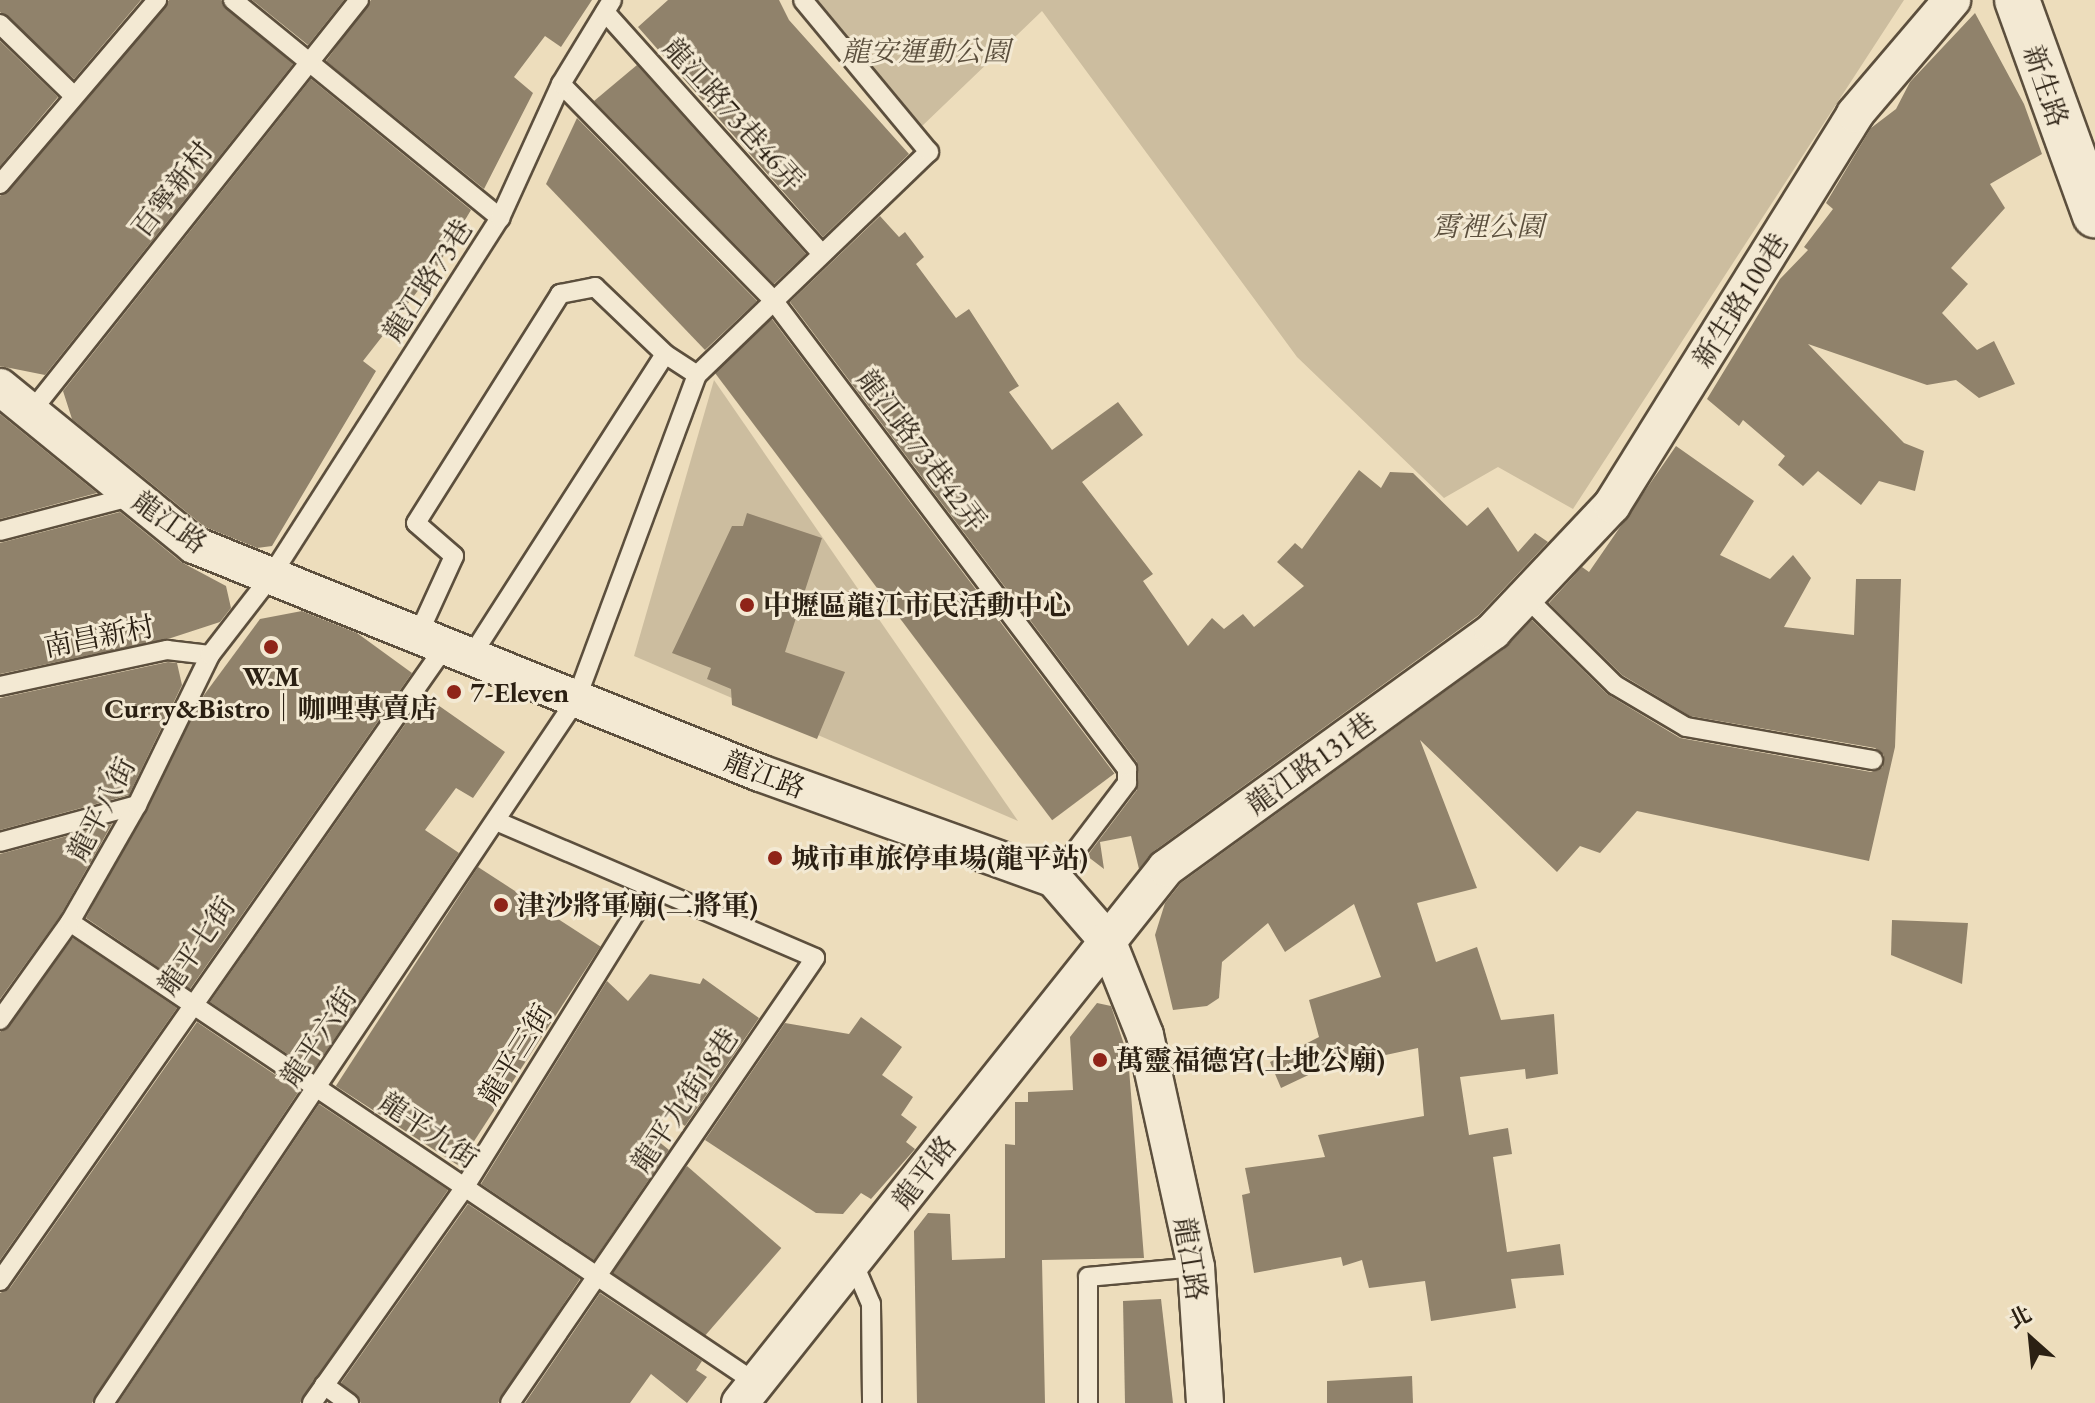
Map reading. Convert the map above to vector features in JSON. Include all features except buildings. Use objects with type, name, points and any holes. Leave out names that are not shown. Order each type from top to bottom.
[{"type":"street","name":"新生路100巷","points":[[1526,597],[1612,505],[1855,114],[1952,0]]},
{"type":"street","name":"新生路","points":[[2017,0],[2095,215]]},
{"type":"street","name":"龍江路","points":[[0,387],[194,545],[269,579],[576,700],[1054,879],[1107,940],[1145,1035],[1196,1267],[1205,1403]]},
{"type":"street","name":"龍江路131巷","points":[[1107,940],[1166,868],[1493,631],[1526,597]]},
{"type":"street","name":"龍平路","points":[[748,1393],[1107,940]]},
{"type":"lane","points":[[0,184],[157,0]]},
{"type":"lane","points":[[233,0],[306,64],[500,218]]},
{"type":"lane","name":"百寧新村","points":[[30,413],[359,0]]},
{"type":"lane","points":[[444,648],[454,556],[416,523],[560,294],[595,287],[665,354],[697,375],[929,152],[803,0]]},
{"type":"lane","name":"龍江路73巷46弄","points":[[609,6],[822,254]]},
{"type":"lane","name":"龍江路73巷","points":[[269,579],[500,218],[561,84],[609,6]]},
{"type":"lane","points":[[0,24],[74,96]]},
{"type":"lane","name":"龍江路73巷42弄","points":[[561,84],[773,300],[1127,769],[1127,783],[1054,879]]},
{"type":"lane","points":[[444,648],[665,354]]},
{"type":"lane","name":"龍平六街","points":[[104,1403],[576,700],[697,375]]},
{"type":"lane","points":[[0,531],[133,496]]},
{"type":"lane","name":"龍平八街","points":[[0,1020],[70,922],[137,805],[210,655],[269,579]]},
{"type":"lane","points":[[1526,597],[1615,685],[1686,727],[1873,760]]},
{"type":"lane","name":"龍平七街","points":[[0,1281],[188,1005],[444,648]]},
{"type":"lane","name":"南昌新村","points":[[0,686],[167,650],[210,655]]},
{"type":"lane","points":[[0,842],[137,805]]},
{"type":"lane","points":[[496,821],[650,889]]},
{"type":"lane","name":"龍平九街18巷","points":[[510,1403],[815,958],[650,889]]},
{"type":"lane","name":"龍平三街","points":[[312,1403],[464,1188],[650,889]]},
{"type":"lane","name":"龍平九街","points":[[70,922],[188,1005],[598,1274],[748,1393]]},
{"type":"lane","points":[[853,1262],[871,1304],[872,1403]]},
{"type":"lane","points":[[1088,1403],[1088,1277],[1196,1267]]},
{"type":"lane","points":[[324,1385],[349,1403]]},
{"type":"green space","name":"霄裡公園","points":[[816,0],[1904,0],[1573,509],[1498,467],[1444,498],[1297,357],[1042,11],[920,128]]},
{"type":"green space","points":[[714,380],[1018,821],[634,656]]},
{"type":"place","name":"中壢區龍江市民活動中心","points":[[747,605]]},
{"type":"place","name":"W.M Curry&Bistro｜咖哩專賣店","points":[[271,647]]},
{"type":"place","name":"7-Eleven","points":[[454,692]]},
{"type":"place","name":"城市車旅停車場(龍平站)","points":[[775,858]]},
{"type":"place","name":"津沙將軍廟(二將軍)","points":[[501,905]]},
{"type":"place","name":"萬靈福德宮(土地公廟)","points":[[1100,1060]]},
{"type":"park label","name":"龍安運動公園","points":[[926,51]]}]
